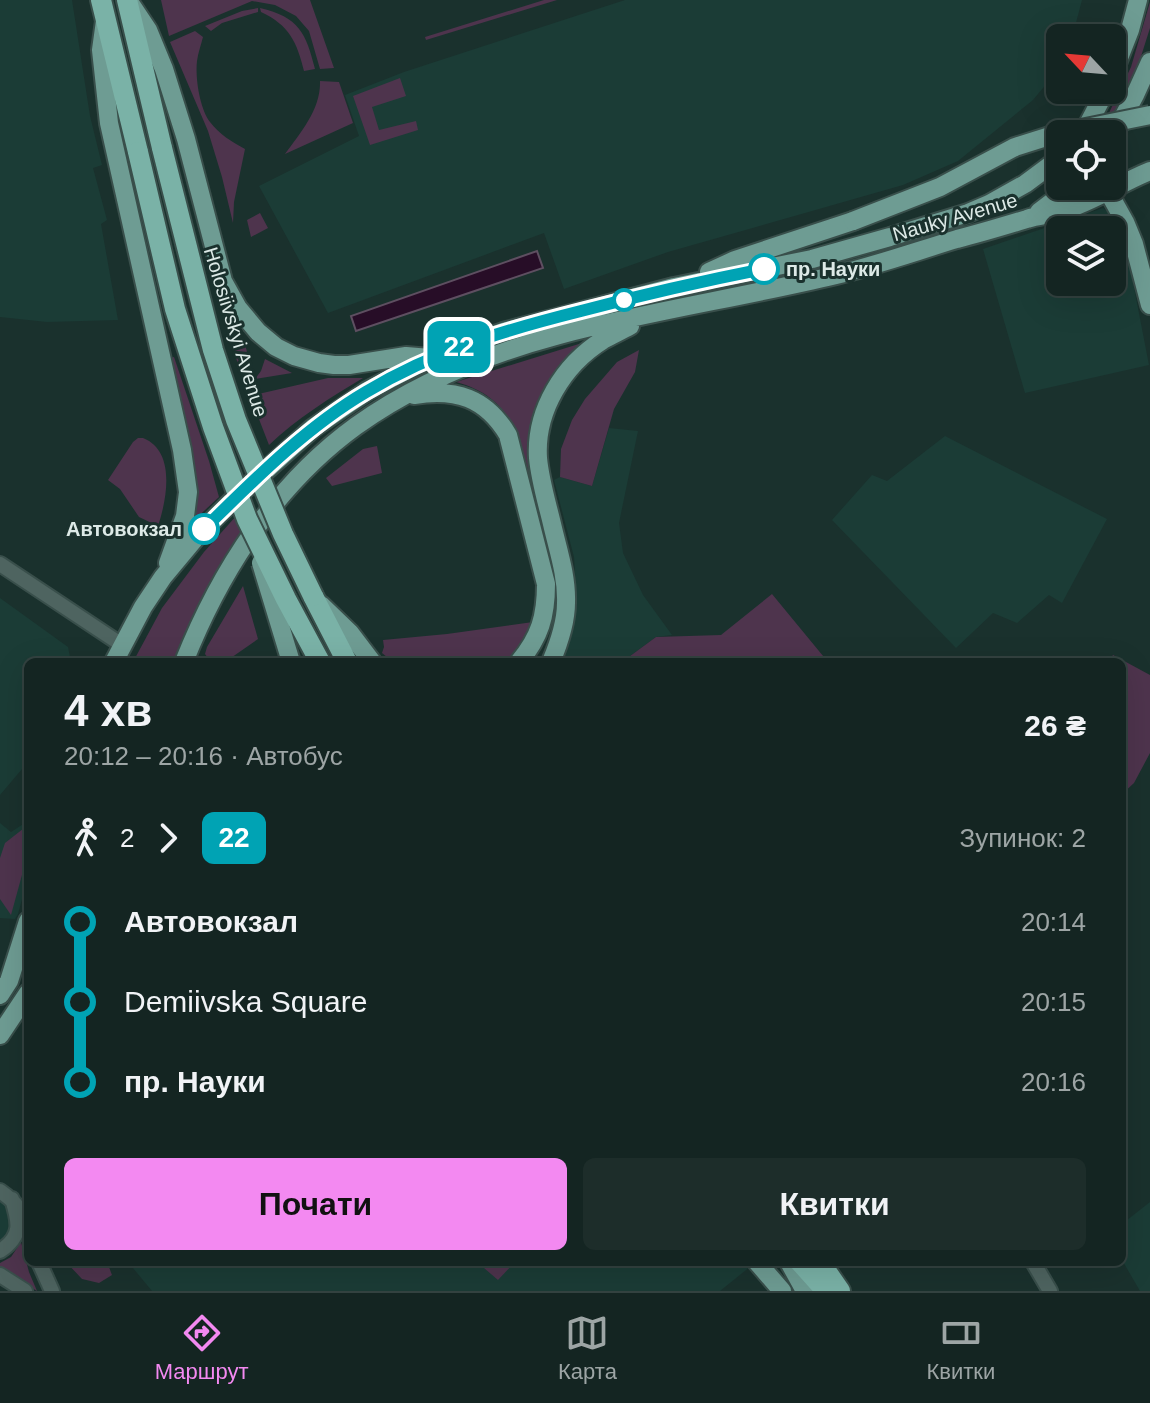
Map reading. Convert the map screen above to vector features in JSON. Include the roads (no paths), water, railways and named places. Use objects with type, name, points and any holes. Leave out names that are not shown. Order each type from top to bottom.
[{"type":"highway","name":"Holosiivskyi Avenue","points":[[128,0],[213,350],[236,420],[283,534],[345,658]]},
{"type":"highway","points":[[104,9],[175,309],[213,427],[247,519],[318,658]]},
{"type":"highway","points":[[804,1266],[826,1291]]},
{"type":"highway","points":[[823,1266],[840,1291]]},
{"type":"main road","points":[[128,0],[148,30],[164,69],[186,139],[223,281],[238,308],[258,332],[276,347],[319,363],[349,365],[406,356],[430,358]]},
{"type":"main road","points":[[1126,40],[1138,0]]},
{"type":"main road","points":[[104,9],[101,50],[109,123],[182,450],[188,492],[185,516],[163,577]]},
{"type":"main road","points":[[1122,120],[1150,62]]},
{"type":"main road","name":"Nauky Avenue","points":[[674,287],[735,260],[853,221],[940,187],[1015,147],[1056,134],[1150,115]]},
{"type":"main road","name":"Nauky Avenue","points":[[430,358],[503,332],[674,287],[812,259],[968,213],[1025,184],[1046,168]]},
{"type":"main road","name":"Nauky Avenue","points":[[1126,180],[1150,171]]},
{"type":"main road","points":[[1030,218],[1054,200]]},
{"type":"main road","name":"Nauky Avenue","points":[[186,658],[228,571],[248,538],[286,491],[324,451],[399,398],[510,350],[559,335],[840,274],[1062,211],[1083,200]]},
{"type":"main road","points":[[1112,200],[1134,244],[1150,305]]},
{"type":"main road","points":[[552,658],[564,624],[565,577],[538,460],[538,432],[554,391],[585,354],[602,341],[654,315]]},
{"type":"main road","points":[[118,654],[163,577],[198,535],[236,497],[313,428],[367,391],[430,358]]},
{"type":"main road","points":[[399,398],[450,393],[473,400],[485,406],[500,421],[508,435],[546,584],[546,607],[534,643],[522,658]]},
{"type":"main road","points":[[247,519],[290,658]]},
{"type":"main road","points":[[313,596],[350,633],[369,658]]},
{"type":"main road","points":[[0,995],[9,981],[24,934]]},
{"type":"main road","points":[[0,1035],[24,999]]},
{"type":"main road","points":[[760,1266],[782,1291]]},
{"type":"main road","points":[[791,1266],[805,1291]]},
{"type":"street","points":[[0,564],[118,654]]},
{"type":"street","points":[[6,1195],[21,1209],[24,1218]]},
{"type":"street","points":[[0,1251],[9,1245],[17,1233],[18,1219],[6,1195]]},
{"type":"street","points":[[41,1266],[52,1291]]},
{"type":"street","points":[[1035,1266],[1050,1291]]},
{"type":"street","points":[[0,1275],[25,1291]]},
{"type":"place","name":"пр. Науки","points":[[764,269]]},
{"type":"place","name":"Автовокзал","points":[[204,529]]}]
